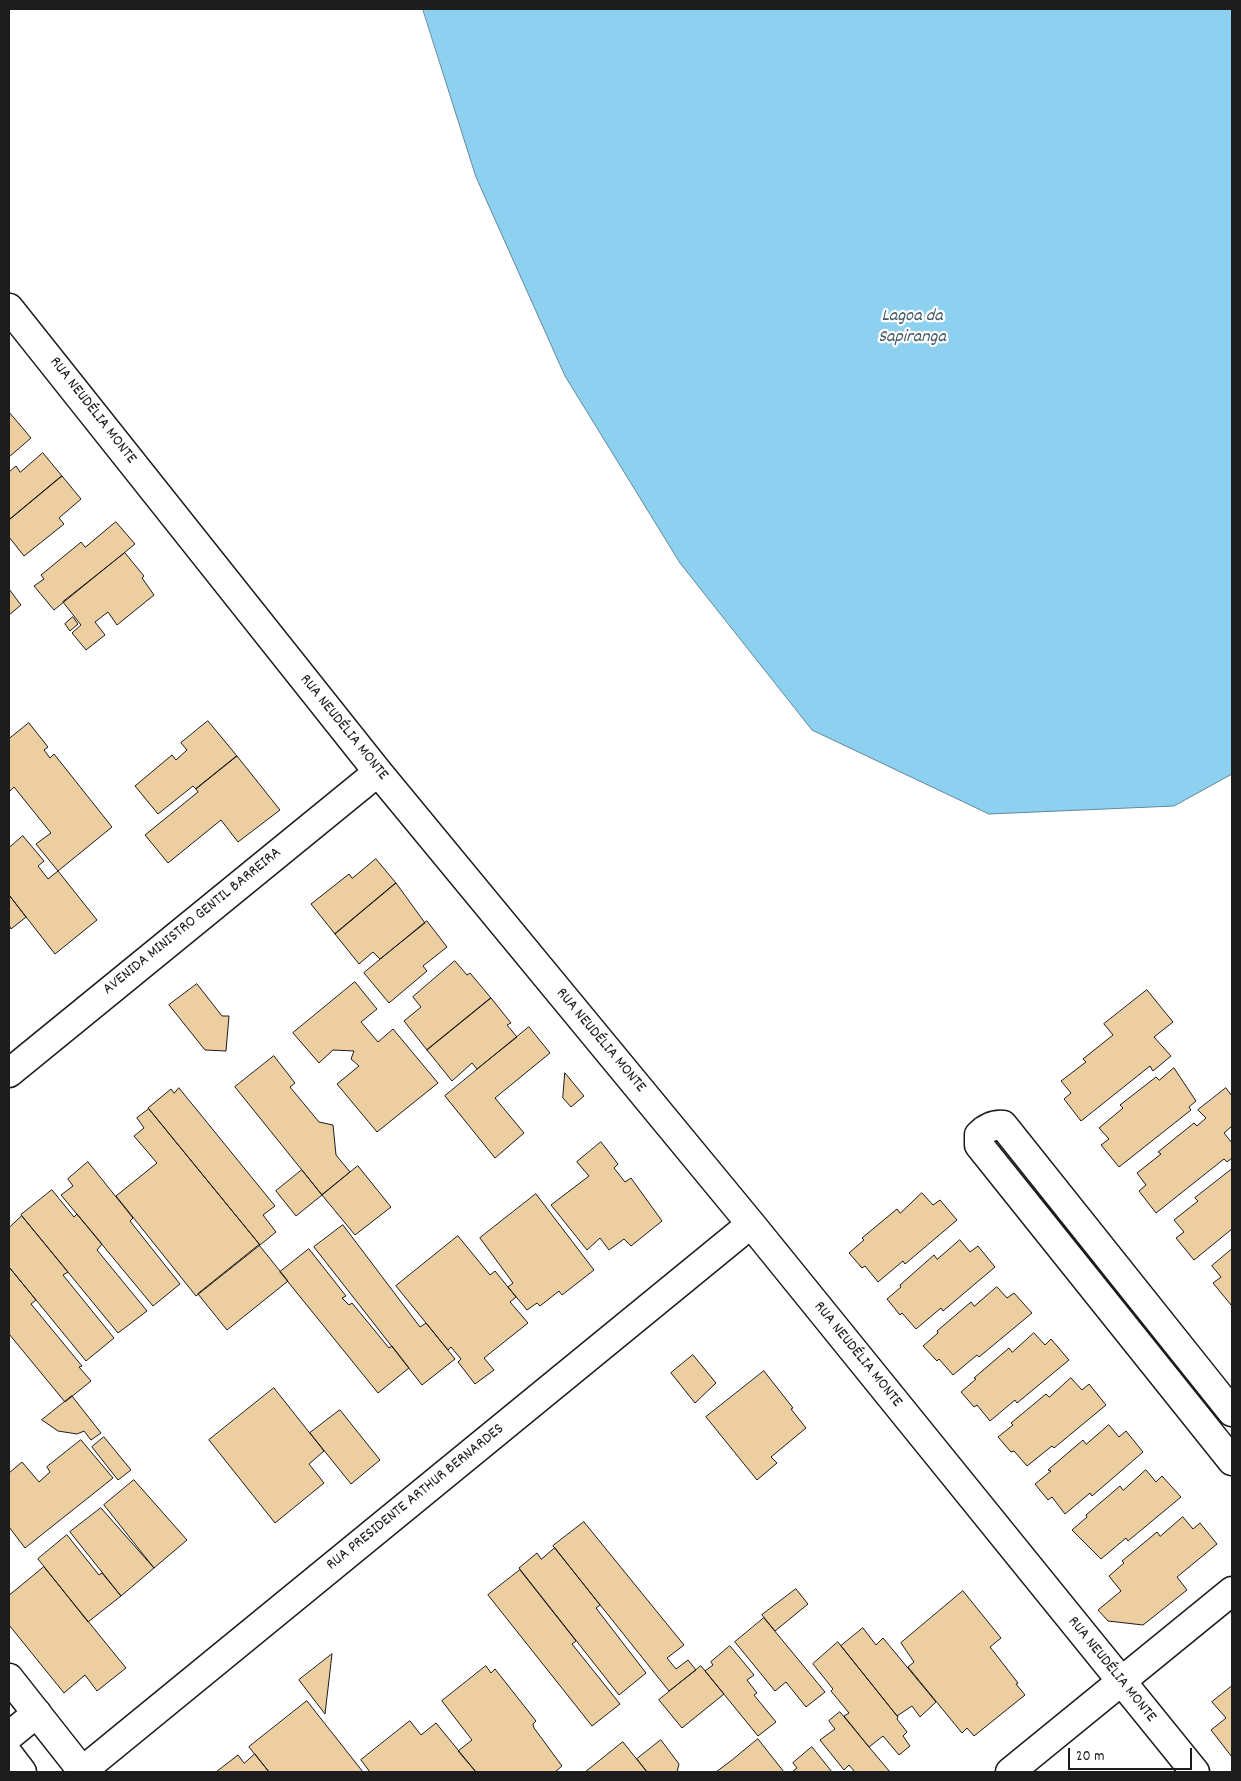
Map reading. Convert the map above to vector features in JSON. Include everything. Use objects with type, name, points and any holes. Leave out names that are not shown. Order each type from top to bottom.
[{"type":"street","name":"RUA NEUDÉLIA MONTE","points":[[13,322],[378,772],[751,1224],[1195,1772]]},
{"type":"street","name":"AVENIDA MINISTRO GENTIL BARREIRA","points":[[9,1073],[378,772]]},
{"type":"street","points":[[1232,1412],[1003,1126],[997,1125],[983,1131],[979,1135],[979,1145],[1232,1461]]},
{"type":"street","name":"RUA PRESIDENTE ARTHUR BERNARDES","points":[[82,1772],[751,1224]]},
{"type":"street","points":[[1010,1772],[1232,1591]]},
{"type":"street","points":[[9,1678],[82,1772]]},
{"type":"street","points":[[9,1736],[37,1713]]},
{"type":"street","points":[[9,1755],[22,1772]]},
{"type":"water","name":"Lagoa da Sapiranga","points":[[423,9],[1232,9],[1232,774],[1174,806],[989,814],[812,730],[680,563],[565,376],[476,177]]},
{"type":"building","points":[[9,412],[31,438],[9,457]]},
{"type":"building","points":[[43,453],[62,476],[9,520],[9,472],[16,466],[20,472]]},
{"type":"building","points":[[62,476],[81,499],[59,518],[64,524],[24,556],[9,537],[9,520]]},
{"type":"building","points":[[116,522],[135,544],[54,610],[34,586],[44,579],[41,575],[81,542],[85,547]]},
{"type":"building","points":[[125,553],[144,576],[142,578],[154,595],[117,625],[108,612],[95,622],[105,635],[86,650],[72,633],[81,625],[63,602]]},
{"type":"building","points":[[9,589],[21,605],[9,615]]},
{"type":"building","points":[[73,617],[78,624],[70,631],[65,624]]},
{"type":"building","points":[[208,721],[237,756],[196,789],[193,786],[158,814],[135,786],[172,755],[176,760],[187,750],[181,743]]},
{"type":"building","points":[[29,723],[48,747],[44,750],[50,758],[54,754],[112,827],[58,871],[36,844],[51,833],[14,787],[9,792],[9,739]]},
{"type":"building","points":[[237,756],[280,810],[238,842],[221,820],[168,863],[145,835],[198,792],[196,789]]},
{"type":"building","points":[[23,836],[44,861],[38,866],[48,879],[58,871],[97,920],[55,954],[9,895],[9,848]]},
{"type":"building","points":[[376,859],[396,883],[335,934],[311,904],[349,874],[352,878]]},
{"type":"building","points":[[396,883],[425,923],[380,959],[373,952],[359,964],[335,934]]},
{"type":"building","points":[[9,895],[26,917],[11,929],[9,925]]},
{"type":"building","points":[[427,921],[447,947],[423,966],[427,971],[389,1003],[364,973]]},
{"type":"building","points":[[455,961],[467,975],[470,973],[491,998],[427,1050],[404,1021],[421,1007],[413,997]]},
{"type":"building","points":[[355,982],[377,1009],[361,1022],[378,1042],[393,1029],[438,1083],[377,1132],[337,1084],[359,1066],[351,1059],[354,1051],[333,1050],[319,1063],[293,1033]]},
{"type":"building","points":[[197,984],[222,1016],[229,1016],[226,1051],[205,1050],[169,1005]]},
{"type":"building","points":[[1147,990],[1173,1022],[1154,1037],[1171,1056],[1153,1071],[1150,1066],[1081,1121],[1064,1099],[1071,1093],[1061,1081],[1086,1062],[1083,1059],[1113,1035],[1104,1024]]},
{"type":"building","points":[[491,998],[511,1023],[507,1025],[517,1037],[477,1069],[472,1063],[452,1081],[427,1050]]},
{"type":"building","points":[[529,1027],[550,1053],[495,1098],[524,1133],[495,1158],[445,1096]]},
{"type":"building","points":[[274,1056],[295,1083],[290,1087],[319,1122],[333,1125],[336,1155],[350,1172],[322,1195],[235,1087]]},
{"type":"building","points":[[1174,1068],[1196,1101],[1189,1107],[1191,1110],[1119,1167],[1101,1145],[1109,1139],[1099,1128],[1123,1108],[1120,1105],[1156,1077],[1159,1080]]},
{"type":"building","points":[[565,1073],[584,1096],[571,1107],[563,1098]]},
{"type":"building","points":[[179,1088],[275,1206],[263,1215],[276,1232],[260,1245],[148,1108],[171,1089],[174,1093]]},
{"type":"building","points":[[1226,1088],[1232,1096],[1232,1126],[1224,1133],[1232,1143],[1232,1158],[1227,1162],[1224,1159],[1156,1213],[1139,1191],[1146,1185],[1137,1173],[1161,1154],[1158,1152],[1194,1123],[1197,1126],[1206,1118],[1198,1110]]},
{"type":"building","points":[[149,1109],[260,1245],[196,1296],[116,1196],[157,1163],[134,1136],[144,1128],[137,1118]]},
{"type":"building","points":[[601,1142],[618,1164],[614,1168],[625,1182],[631,1178],[662,1221],[631,1246],[624,1239],[609,1250],[600,1238],[587,1250],[551,1205],[589,1176],[577,1162]]},
{"type":"building","points":[[88,1162],[133,1218],[130,1221],[180,1284],[153,1306],[61,1195],[73,1186],[68,1179]]},
{"type":"building","points":[[358,1166],[391,1207],[355,1235],[322,1195]]},
{"type":"building","points":[[1232,1169],[1232,1229],[1194,1260],[1176,1238],[1184,1232],[1174,1220],[1198,1201],[1195,1198]]},
{"type":"building","points":[[302,1170],[322,1195],[296,1216],[276,1191]]},
{"type":"building","points":[[52,1190],[74,1217],[77,1214],[102,1244],[97,1250],[147,1311],[118,1333],[21,1215]]},
{"type":"building","points":[[922,1193],[933,1205],[940,1200],[957,1220],[905,1264],[903,1261],[878,1282],[865,1266],[862,1268],[849,1253],[864,1240],[862,1238],[897,1209],[900,1213]]},
{"type":"building","points":[[536,1194],[594,1270],[562,1295],[559,1291],[540,1306],[537,1303],[527,1310],[508,1287],[513,1283],[480,1238]]},
{"type":"building","points":[[22,1216],[68,1272],[63,1275],[114,1338],[86,1361],[9,1267],[9,1228]]},
{"type":"building","points":[[343,1225],[420,1327],[426,1323],[455,1359],[422,1385],[314,1247]]},
{"type":"building","points":[[458,1236],[490,1275],[495,1271],[516,1297],[510,1302],[528,1323],[484,1358],[494,1370],[475,1384],[458,1362],[461,1359],[451,1347],[448,1350],[396,1286]]},
{"type":"building","points":[[960,1240],[970,1252],[978,1246],[995,1267],[943,1311],[941,1308],[916,1329],[902,1313],[900,1315],[887,1299],[934,1255],[937,1259]]},
{"type":"building","points":[[259,1245],[288,1281],[227,1330],[198,1294]]},
{"type":"building","points":[[309,1249],[346,1296],[342,1298],[349,1305],[352,1303],[389,1348],[392,1346],[409,1368],[378,1393],[280,1272]]},
{"type":"building","points":[[1232,1249],[1231,1305],[1213,1283],[1221,1277],[1212,1266]]},
{"type":"building","points":[[9,1267],[36,1300],[31,1304],[82,1366],[79,1367],[91,1381],[65,1402],[9,1334]]},
{"type":"building","points":[[997,1287],[1007,1298],[1014,1293],[1032,1313],[979,1357],[977,1355],[953,1375],[939,1359],[937,1361],[923,1346],[938,1333],[937,1331],[971,1302],[974,1306]]},
{"type":"building","points":[[1034,1333],[1045,1345],[1051,1339],[1069,1360],[1017,1403],[1015,1400],[990,1421],[977,1405],[974,1407],[961,1392],[976,1379],[974,1378],[1009,1348],[1012,1352]]},
{"type":"building","points":[[693,1355],[716,1383],[695,1403],[671,1373]]},
{"type":"building","points":[[764,1371],[806,1428],[771,1457],[777,1463],[757,1480],[706,1417]]},
{"type":"building","points":[[1071,1378],[1082,1390],[1089,1384],[1106,1405],[1054,1448],[1052,1446],[1027,1466],[998,1437],[1013,1425],[1011,1423],[1046,1394],[1049,1397]]},
{"type":"building","points":[[274,1388],[324,1451],[309,1464],[324,1483],[275,1523],[209,1440]]},
{"type":"building","points":[[72,1396],[101,1433],[91,1440],[84,1431],[77,1434],[58,1431],[42,1420]]},
{"type":"building","points":[[340,1410],[380,1460],[351,1484],[310,1433]]},
{"type":"building","points":[[1109,1425],[1119,1437],[1126,1431],[1143,1452],[1092,1496],[1090,1493],[1065,1514],[1052,1497],[1048,1500],[1035,1484],[1051,1471],[1048,1470],[1083,1440],[1086,1444]]},
{"type":"building","points":[[104,1437],[131,1470],[118,1480],[92,1447]]},
{"type":"building","points":[[81,1440],[113,1478],[25,1548],[9,1527],[9,1473],[22,1462],[39,1482],[50,1472],[47,1467]]},
{"type":"building","points":[[1146,1470],[1156,1482],[1162,1476],[1181,1497],[1128,1541],[1126,1538],[1101,1559],[1072,1530],[1087,1517],[1086,1515],[1120,1486],[1123,1490]]},
{"type":"building","points":[[134,1480],[187,1540],[154,1568],[104,1505]]},
{"type":"building","points":[[101,1508],[154,1568],[121,1596],[70,1532]]},
{"type":"building","points":[[1183,1517],[1193,1529],[1200,1523],[1217,1544],[1177,1577],[1187,1590],[1143,1625],[1108,1621],[1098,1610],[1121,1591],[1109,1576],[1124,1563],[1122,1561],[1157,1532],[1160,1536]]},
{"type":"building","points":[[584,1522],[684,1645],[667,1658],[676,1669],[688,1660],[696,1670],[669,1691],[553,1546]]},
{"type":"building","points":[[67,1535],[99,1575],[102,1573],[121,1596],[88,1622],[38,1559]]},
{"type":"building","points":[[555,1548],[600,1605],[596,1608],[646,1673],[619,1695],[519,1568],[537,1553],[541,1559]]},
{"type":"building","points":[[44,1567],[126,1668],[97,1691],[85,1675],[64,1693],[9,1625],[9,1592],[10,1594]]},
{"type":"building","points":[[520,1570],[576,1641],[572,1644],[620,1704],[592,1726],[488,1595]]},
{"type":"building","points":[[796,1589],[808,1604],[775,1631],[762,1615]]},
{"type":"building","points":[[963,1591],[1001,1638],[990,1647],[1025,1695],[974,1736],[967,1728],[962,1733],[908,1667],[914,1662],[901,1643]]},
{"type":"building","points":[[764,1618],[825,1692],[806,1707],[786,1682],[775,1691],[735,1642]]},
{"type":"building","points":[[863,1628],[876,1645],[883,1638],[936,1702],[920,1717],[912,1706],[897,1716],[841,1646]]},
{"type":"building","points":[[838,1642],[898,1717],[897,1719],[907,1732],[903,1736],[910,1746],[899,1755],[883,1736],[869,1747],[844,1716],[849,1713],[813,1664]]},
{"type":"building","points":[[730,1646],[754,1675],[747,1680],[757,1693],[754,1695],[776,1722],[758,1736],[705,1671],[713,1665],[711,1662]]},
{"type":"building","points":[[332,1654],[325,1714],[299,1680]]},
{"type":"building","points":[[486,1666],[491,1673],[495,1669],[536,1721],[533,1724],[534,1728],[562,1766],[555,1772],[476,1772],[458,1751],[472,1740],[442,1701]]},
{"type":"building","points":[[701,1666],[724,1694],[682,1728],[659,1700]]},
{"type":"building","points":[[1232,1686],[1232,1757],[1211,1730],[1226,1718],[1212,1702]]},
{"type":"building","points":[[307,1701],[363,1772],[269,1772],[249,1747]]},
{"type":"building","points":[[840,1712],[890,1772],[855,1772],[849,1765],[844,1770],[820,1740],[835,1729],[829,1721]]},
{"type":"building","points":[[410,1721],[421,1735],[436,1723],[476,1772],[370,1772],[361,1760]]},
{"type":"building","points":[[758,1739],[784,1772],[716,1772],[732,1760]]},
{"type":"building","points":[[661,1740],[679,1764],[677,1772],[647,1772],[637,1759]]},
{"type":"building","points":[[623,1742],[647,1772],[585,1772],[605,1756]]},
{"type":"building","points":[[812,1747],[832,1772],[792,1772],[797,1768],[793,1763]]},
{"type":"building","points":[[255,1754],[269,1772],[216,1772],[238,1755],[244,1763]]}]
